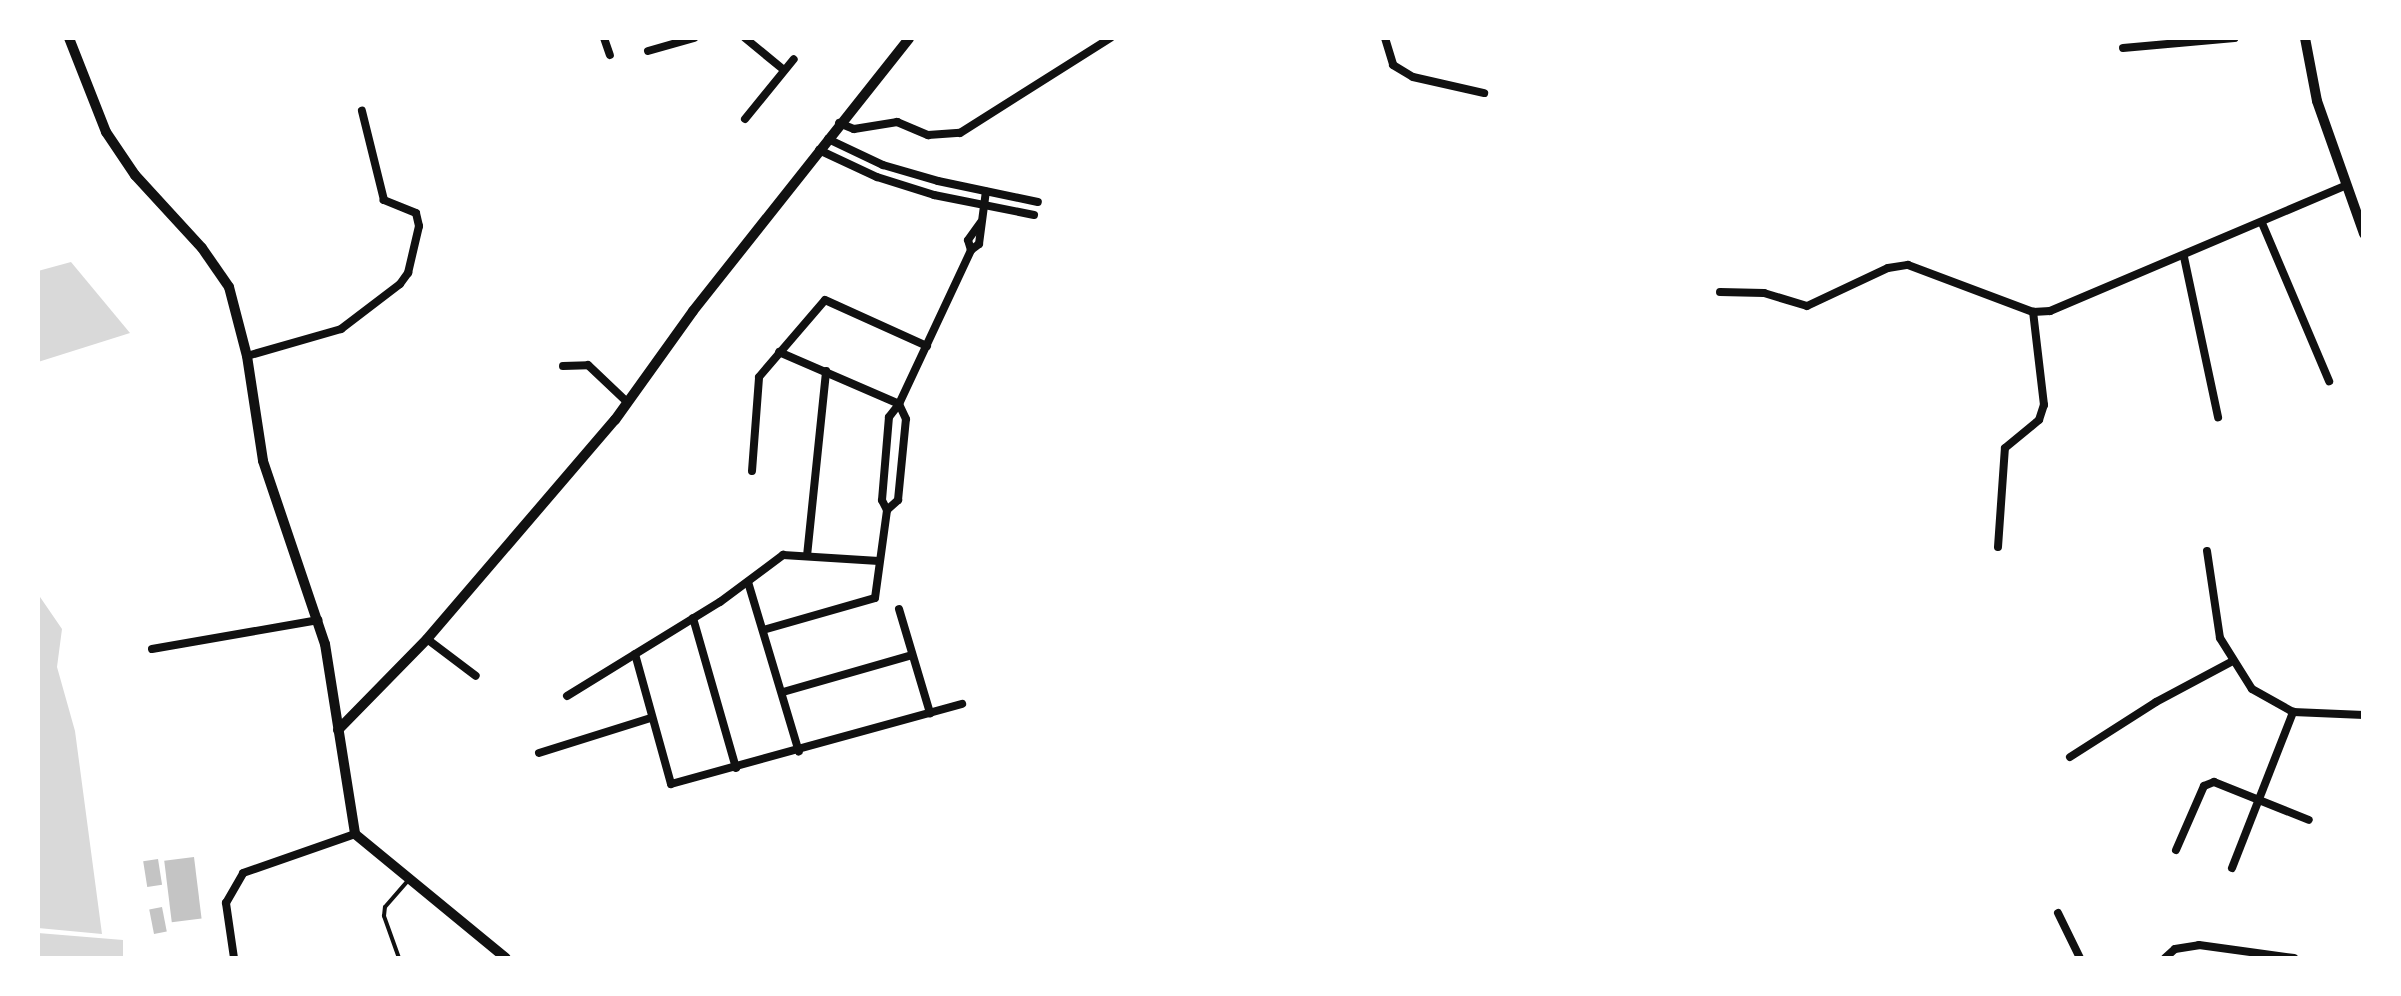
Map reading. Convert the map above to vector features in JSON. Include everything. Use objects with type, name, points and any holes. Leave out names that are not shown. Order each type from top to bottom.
[{"type":"street","points":[[69,38],[106,132],[135,176],[202,248],[228,287],[247,356],[263,461],[319,620],[355,834],[408,882],[506,958]]},
{"type":"street","points":[[604,38],[610,55]]},
{"type":"street","points":[[648,51],[694,38]]},
{"type":"street","points":[[745,38],[784,70]]},
{"type":"street","points":[[338,730],[427,639],[627,402],[827,138],[908,38]]},
{"type":"street","points":[[839,123],[854,129],[897,122],[928,135],[960,134],[1110,38]]},
{"type":"street","points":[[1386,38],[1393,65],[1413,77],[1484,93]]},
{"type":"street","points":[[2123,48],[2236,38]]},
{"type":"street","points":[[2305,38],[2317,101],[2364,234]]},
{"type":"street","points":[[745,119],[794,60]]},
{"type":"street","points":[[247,356],[341,328],[400,284],[408,273],[419,226],[416,214],[384,200],[362,111]]},
{"type":"street","points":[[827,138],[882,165],[1038,202]]},
{"type":"street","points":[[819,150],[878,177],[1034,215]]},
{"type":"street","points":[[1720,292],[1764,293],[1807,306],[1888,268],[1908,264],[2033,312],[2050,311],[2184,258],[2344,186]]},
{"type":"street","points":[[763,630],[875,598],[887,510],[882,500],[889,417],[899,404],[971,250],[968,240],[980,222],[986,191]]},
{"type":"street","points":[[2262,223],[2329,381]]},
{"type":"street","points":[[2184,258],[2218,418]]},
{"type":"street","points":[[752,471],[760,377],[825,300],[927,346]]},
{"type":"street","points":[[1998,548],[2005,448],[2039,420],[2044,405],[2033,312]]},
{"type":"street","points":[[779,352],[899,404],[906,418],[898,500],[887,510]]},
{"type":"street","points":[[564,366],[588,365],[627,402]]},
{"type":"street","points":[[807,556],[826,372]]},
{"type":"street","points":[[2207,551],[2220,638],[2232,662],[2259,696],[2293,712],[2364,715]]},
{"type":"street","points":[[567,696],[694,618],[784,556],[879,561]]},
{"type":"street","points":[[748,582],[799,752]]},
{"type":"street","points":[[899,610],[930,714]]},
{"type":"street","points":[[694,618],[736,768]]},
{"type":"street","points":[[152,649],[319,620]]},
{"type":"street","points":[[427,639],[476,676]]},
{"type":"street","points":[[635,654],[671,784],[799,752],[962,704]]},
{"type":"street","points":[[783,692],[912,655]]},
{"type":"street","points":[[2070,757],[2156,702],[2232,662]]},
{"type":"street","points":[[2232,868],[2262,800],[2293,712]]},
{"type":"street","points":[[538,753],[651,718]]},
{"type":"street","points":[[2176,850],[2204,786],[2221,782],[2309,820]]},
{"type":"street","points":[[234,958],[226,904],[229,891],[243,872],[355,834]]},
{"type":"street","points":[[2058,913],[2080,958]]},
{"type":"street","points":[[2165,958],[2174,949],[2199,945],[2294,958]]},
{"type":"lane","points":[[399,958],[385,907],[408,882]]},
{"type":"shaded area","points":[[71,262],[130,333],[38,362],[38,271]]},
{"type":"shaded area","points":[[38,594],[62,629],[57,667],[75,731],[102,934],[38,928]]},
{"type":"shaded area","points":[[38,933],[123,940],[123,958],[38,958]]},
{"type":"building","points":[[194,857],[202,919],[172,922],[164,861]]},
{"type":"building","points":[[158,859],[162,885],[147,887],[143,861]]},
{"type":"building","points":[[162,907],[167,932],[154,934],[149,909]]}]
